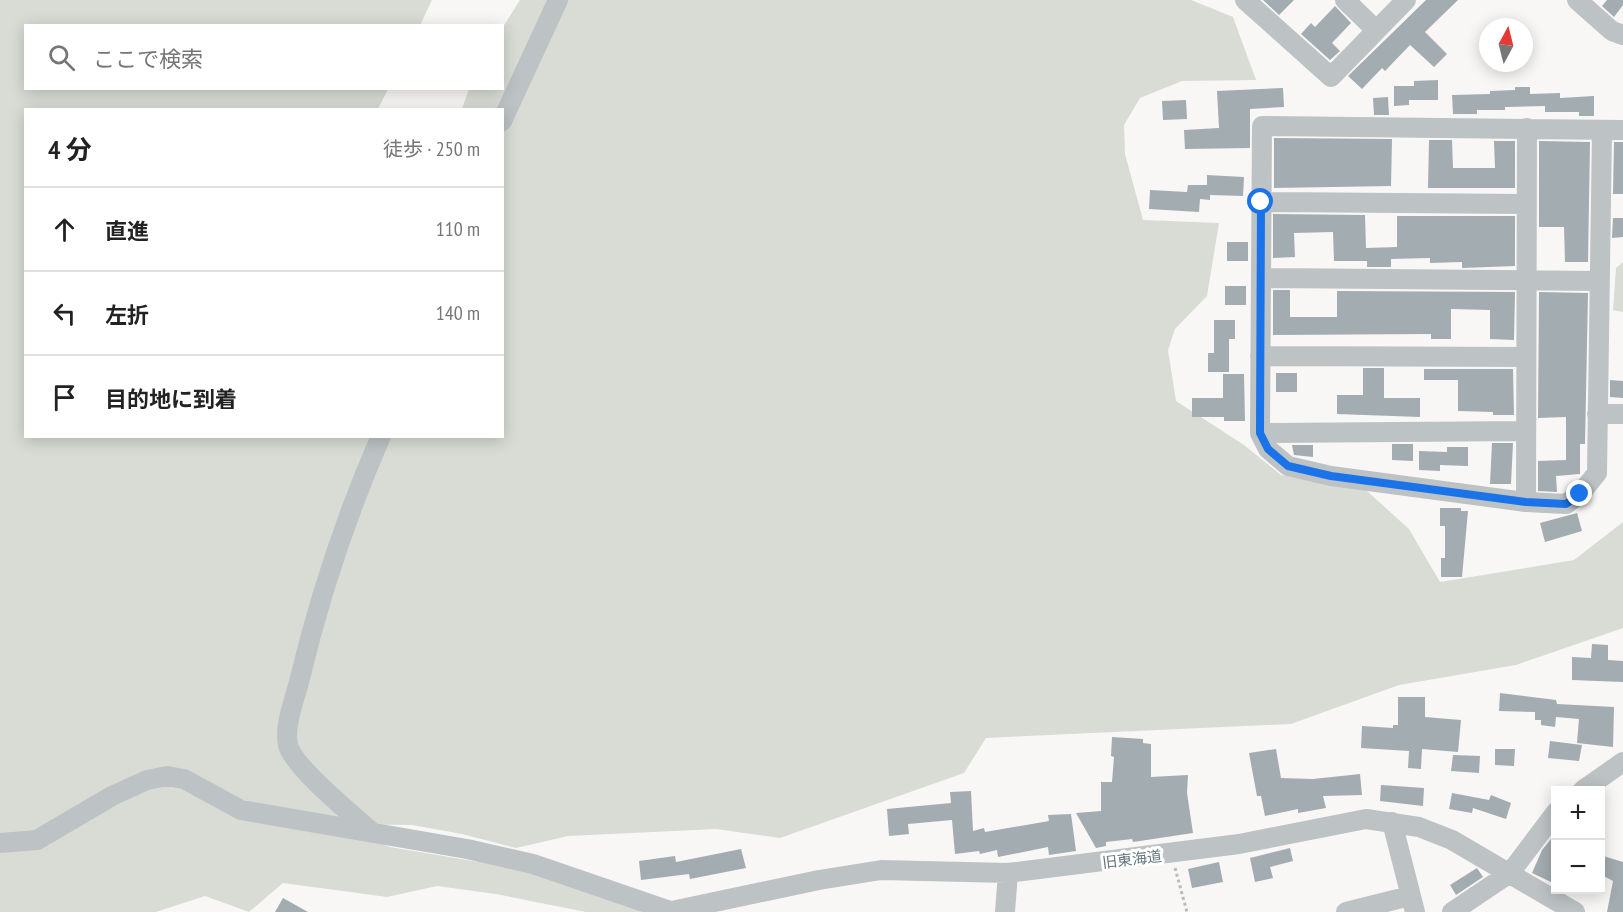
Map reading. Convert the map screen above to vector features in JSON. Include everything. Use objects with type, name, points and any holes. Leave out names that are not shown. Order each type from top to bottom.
[{"type":"street","points":[[504,117],[558,0]]},
{"type":"street","points":[[1245,0],[1331,77],[1406,0]]},
{"type":"street","points":[[1345,0],[1376,30]]},
{"type":"street","points":[[1577,0],[1612,31],[1623,35]]},
{"type":"street","points":[[1602,131],[1597,473],[1580,494],[1566,504],[1526,502],[1331,476],[1288,466],[1268,449],[1260,433],[1262,126],[1623,130]]},
{"type":"street","points":[[1526,502],[1527,128]]},
{"type":"street","points":[[1261,202],[1527,204]]},
{"type":"street","points":[[1261,278],[1599,282]]},
{"type":"street","points":[[1260,356],[1526,357]]},
{"type":"street","points":[[1597,414],[1623,414]]},
{"type":"street","points":[[1260,433],[1526,431]]},
{"type":"street","points":[[373,833],[319,786],[288,747],[288,728],[305,656],[340,538],[380,438]]},
{"type":"street","points":[[1589,786],[1623,762]]},
{"type":"street","points":[[0,843],[37,840],[112,796],[147,780],[167,776],[184,779],[241,810],[533,864],[668,912]]},
{"type":"street","name":"旧東海道","points":[[668,912],[881,870],[1008,873],[1239,844],[1366,819],[1419,828],[1452,840],[1575,912]]},
{"type":"street","points":[[1452,912],[1510,873],[1551,819]]},
{"type":"street","points":[[1346,912],[1413,904],[1392,822]]},
{"type":"street","points":[[1005,912],[1008,873]]},
{"type":"path","points":[[1171,854],[1187,912]]},
{"type":"shaded area","points":[[0,0],[432,0],[420,24],[24,24],[24,90],[388,90],[378,108],[24,108],[24,438],[504,438],[504,108],[462,108],[469,90],[504,90],[504,25],[520,0],[1191,0],[1233,17],[1256,80],[1182,81],[1140,98],[1124,125],[1125,154],[1143,220],[1219,223],[1207,296],[1175,329],[1168,350],[1176,401],[1244,445],[1281,475],[1329,482],[1357,482],[1409,529],[1440,582],[1574,560],[1623,522],[1623,628],[1516,665],[1399,685],[1291,724],[986,738],[964,773],[780,838],[716,829],[568,836],[516,848],[462,834],[412,825],[331,824],[390,847],[526,870],[658,907],[639,912],[586,912],[496,894],[437,886],[387,897],[283,883],[249,912],[205,896],[156,912],[0,912]]},
{"type":"shaded area","points":[[1623,262],[1623,312],[1613,310],[1616,268]]},
{"type":"building","points":[[1263,0],[1294,0],[1279,15]]},
{"type":"building","points":[[1426,0],[1458,0],[1425,32],[1447,54],[1434,67],[1410,45],[1385,71],[1382,68],[1362,89],[1348,76]]},
{"type":"building","points":[[1607,0],[1623,0],[1623,5],[1614,17],[1602,6]]},
{"type":"building","points":[[1335,6],[1351,23],[1332,43],[1340,51],[1330,60],[1301,34],[1311,23],[1315,27]]},
{"type":"building","points":[[1438,80],[1438,100],[1409,100],[1409,105],[1394,106],[1394,86],[1414,86],[1414,81]]},
{"type":"building","points":[[1515,87],[1530,87],[1530,94],[1560,93],[1560,98],[1594,96],[1594,116],[1579,116],[1579,112],[1545,112],[1545,106],[1505,107],[1505,110],[1477,110],[1477,114],[1453,114],[1452,95],[1490,94],[1490,91],[1515,90]]},
{"type":"building","points":[[1283,88],[1284,107],[1250,109],[1250,148],[1185,149],[1184,130],[1219,128],[1217,91]]},
{"type":"building","points":[[1388,97],[1389,115],[1374,115],[1373,98]]},
{"type":"building","points":[[1186,100],[1187,119],[1163,120],[1162,101]]},
{"type":"building","points":[[1274,138],[1392,139],[1391,186],[1274,188]]},
{"type":"building","points":[[1429,140],[1452,140],[1453,168],[1495,168],[1494,141],[1515,141],[1515,188],[1428,188]]},
{"type":"building","points":[[1539,141],[1590,142],[1588,262],[1565,262],[1564,227],[1539,227]]},
{"type":"building","points":[[1614,142],[1623,142],[1623,194],[1613,194]]},
{"type":"building","points":[[1207,175],[1244,177],[1243,196],[1210,195],[1210,200],[1200,199],[1199,212],[1149,209],[1150,190],[1187,192],[1188,185],[1207,185]]},
{"type":"building","points":[[1273,214],[1365,215],[1366,248],[1397,247],[1397,216],[1515,216],[1515,266],[1462,268],[1462,262],[1430,263],[1430,258],[1391,259],[1391,267],[1367,267],[1367,261],[1334,261],[1333,232],[1294,233],[1295,257],[1273,258]]},
{"type":"building","points":[[1613,218],[1623,218],[1623,237],[1612,238]]},
{"type":"building","points":[[1227,242],[1248,242],[1248,261],[1227,261]]},
{"type":"building","points":[[1225,286],[1246,286],[1246,305],[1225,305]]},
{"type":"building","points":[[1273,290],[1290,290],[1290,317],[1337,317],[1337,291],[1515,292],[1514,340],[1490,339],[1490,310],[1451,309],[1451,339],[1431,339],[1431,334],[1273,335]]},
{"type":"building","points":[[1539,292],[1588,293],[1585,444],[1580,444],[1580,474],[1556,476],[1557,492],[1538,491],[1538,461],[1566,460],[1566,417],[1538,418]]},
{"type":"building","points":[[1214,320],[1235,320],[1235,339],[1229,339],[1229,372],[1208,372],[1208,353],[1214,353]]},
{"type":"building","points":[[1363,368],[1384,368],[1384,398],[1420,398],[1420,417],[1337,414],[1337,395],[1363,395]]},
{"type":"building","points":[[1424,369],[1513,369],[1514,415],[1458,411],[1458,380],[1424,380]]},
{"type":"building","points":[[1276,373],[1297,373],[1297,392],[1276,392]]},
{"type":"building","points":[[1223,374],[1244,374],[1245,421],[1224,421],[1224,417],[1192,417],[1192,398],[1223,398]]},
{"type":"building","points":[[1610,380],[1623,381],[1623,398],[1610,397]]},
{"type":"building","points":[[1492,443],[1513,443],[1511,484],[1490,484]]},
{"type":"building","points":[[1392,444],[1413,444],[1413,461],[1392,460]]},
{"type":"building","points":[[1292,445],[1313,445],[1313,457],[1294,455]]},
{"type":"building","points":[[1447,447],[1468,447],[1468,466],[1440,465],[1440,471],[1419,470],[1419,451],[1447,452]]},
{"type":"building","points":[[1440,508],[1461,508],[1461,511],[1468,511],[1462,577],[1441,577],[1441,558],[1445,558],[1445,526],[1440,526]]},
{"type":"building","points":[[1577,513],[1582,531],[1545,542],[1540,523]]},
{"type":"building","points":[[1592,644],[1608,645],[1608,660],[1623,661],[1623,682],[1572,680],[1572,657],[1591,658]]},
{"type":"building","points":[[1500,693],[1556,700],[1557,704],[1614,707],[1613,747],[1577,743],[1579,719],[1556,717],[1555,727],[1541,725],[1541,720],[1535,720],[1535,712],[1499,711]]},
{"type":"building","points":[[1398,697],[1425,697],[1425,717],[1461,720],[1458,752],[1422,749],[1421,769],[1408,768],[1409,751],[1361,748],[1362,726],[1393,728],[1393,725],[1398,725]]},
{"type":"building","points":[[1112,737],[1143,739],[1143,743],[1151,744],[1151,777],[1188,775],[1187,793],[1193,833],[1133,842],[1132,839],[1106,842],[1106,846],[1096,848],[1076,813],[1101,811],[1101,782],[1112,782],[1114,757],[1111,756]]},
{"type":"building","points":[[1550,741],[1582,745],[1579,761],[1548,758]]},
{"type":"building","points":[[1276,749],[1281,778],[1313,779],[1360,774],[1362,795],[1323,796],[1326,808],[1298,813],[1298,809],[1265,816],[1261,796],[1257,796],[1249,753]]},
{"type":"building","points":[[1495,749],[1515,749],[1514,766],[1495,765]]},
{"type":"building","points":[[1453,755],[1480,756],[1479,773],[1451,771]]},
{"type":"building","points":[[1381,785],[1424,788],[1423,806],[1380,801]]},
{"type":"building","points":[[971,791],[973,831],[984,828],[985,832],[1049,821],[1048,815],[1071,814],[1076,851],[1049,855],[1048,847],[998,857],[997,850],[980,854],[979,851],[955,854],[952,820],[908,824],[909,834],[889,836],[887,809],[951,803],[950,792]]},
{"type":"building","points":[[1452,793],[1489,800],[1491,795],[1511,803],[1506,819],[1473,808],[1472,813],[1449,809]]},
{"type":"building","points":[[1551,839],[1551,882],[1532,873],[1542,850]]},
{"type":"building","points":[[1290,848],[1293,861],[1270,867],[1273,878],[1255,882],[1250,858]]},
{"type":"building","points":[[741,849],[746,868],[690,879],[689,874],[641,880],[639,861],[675,856],[676,862]]},
{"type":"building","points":[[1605,857],[1623,862],[1623,912],[1607,912],[1613,881],[1605,877]]},
{"type":"building","points":[[1219,862],[1223,882],[1192,888],[1188,869]]},
{"type":"building","points":[[1477,868],[1483,877],[1456,895],[1450,885]]},
{"type":"building","points":[[283,898],[308,912],[275,912]]},
{"type":"route","points":[[1261,202],[1260,433],[1268,449],[1288,466],[1331,476],[1526,502],[1566,504],[1580,494]]}]
